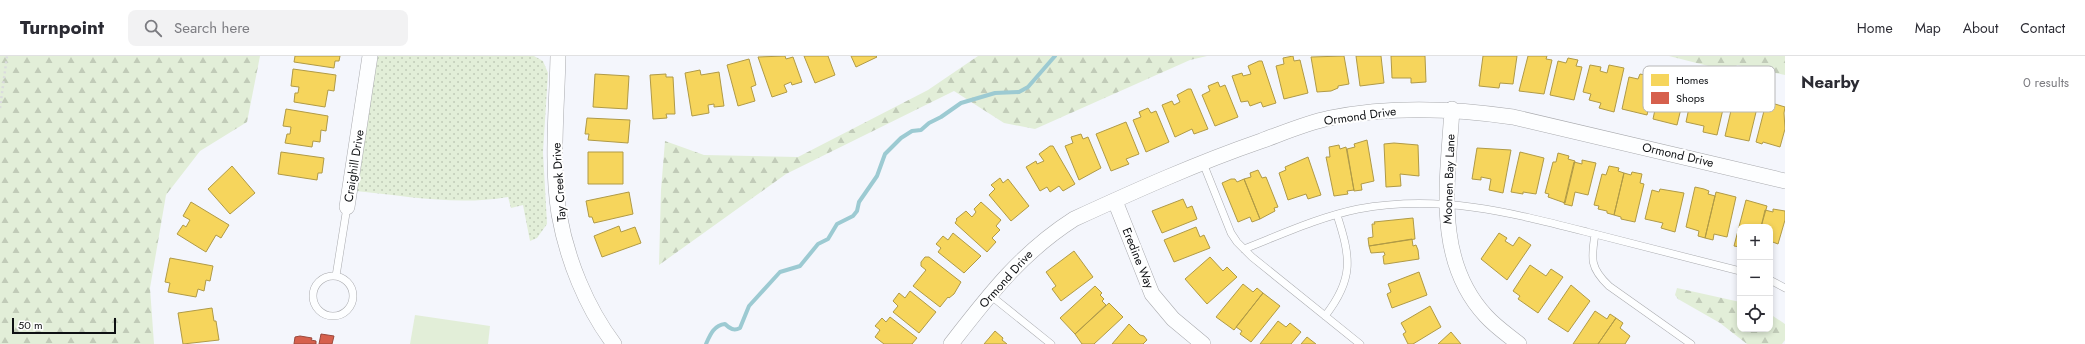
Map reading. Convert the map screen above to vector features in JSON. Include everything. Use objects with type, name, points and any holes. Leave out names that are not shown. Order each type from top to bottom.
[{"type":"street","name":"Craighill Drive","points":[[347,207],[370,56]]},
{"type":"street","name":"Tay Creek Drive","points":[[558,56],[555,163],[559,214],[581,286],[602,328],[614,344]]},
{"type":"street","name":"Ormond Drive","points":[[951,344],[1016,265],[1054,232],[1074,219],[1203,163],[1265,139],[1329,118],[1386,111],[1452,109],[1513,117],[1785,181]]},
{"type":"street","name":"Moonen Bay Lane","points":[[1452,109],[1446,203],[1448,238],[1460,274],[1471,296],[1486,316],[1519,344]]},
{"type":"street","name":"Eredine Way","points":[[1115,201],[1152,294],[1174,319],[1203,344]]},
{"type":"lane","points":[[1203,163],[1231,232],[1244,249],[1360,344]]},
{"type":"lane","points":[[1244,249],[1337,215],[1357,210],[1393,205],[1446,203],[1525,217],[1737,270]]},
{"type":"lane","name":"Craighill Drive","points":[[336,276],[347,207]]},
{"type":"lane","points":[[1325,316],[1342,291],[1347,275],[1346,253],[1337,215]]},
{"type":"lane","points":[[1596,234],[1593,260],[1597,274],[1609,286],[1691,344]]},
{"type":"lane","points":[[336,276],[347,282],[351,287],[352,301],[342,314],[330,315],[319,310],[314,302],[313,295],[317,284],[323,279],[336,276]]},
{"type":"lane","points":[[1773,282],[1785,288]]},
{"type":"lane","points":[[990,295],[1051,344]]},
{"type":"path","points":[[0,108],[7,56]]},
{"type":"green space","points":[[0,56],[260,56],[247,122],[200,151],[166,195],[150,288],[154,344],[0,344]]},
{"type":"green space","points":[[377,56],[534,56],[543,61],[548,73],[543,152],[547,224],[537,238],[530,241],[523,205],[511,208],[508,197],[470,201],[432,199],[356,191]]},
{"type":"green space","points":[[978,56],[1207,56],[1190,60],[1035,129],[1004,123],[954,91],[786,174],[659,265],[661,190],[665,141],[704,155],[798,157],[928,90]]},
{"type":"green space","points":[[1669,56],[1785,56],[1785,75],[1775,73],[1775,66],[1708,66]]},
{"type":"green space","points":[[1677,288],[1737,301],[1737,332],[1773,332],[1773,316],[1785,324],[1785,340],[1782,344],[1747,344],[1720,323],[1678,299],[1675,295]]},
{"type":"green space","points":[[415,315],[490,326],[488,344],[410,344]]},
{"type":"building: Homes","points":[[295,56],[340,56],[339,61],[335,61],[334,68],[294,62]]},
{"type":"building: Homes","points":[[785,56],[786,59],[793,57],[802,82],[792,85],[791,82],[784,85],[787,92],[772,97],[758,57]]},
{"type":"building: Homes","points":[[804,56],[828,56],[835,75],[815,83]]},
{"type":"building: Homes","points":[[851,56],[876,56],[877,57],[856,67]]},
{"type":"building: Homes","points":[[1293,56],[1294,61],[1300,60],[1308,93],[1284,99],[1276,66],[1284,64],[1283,58]]},
{"type":"building: Homes","points":[[1344,56],[1349,84],[1338,86],[1338,88],[1331,91],[1317,92],[1311,57]]},
{"type":"building: Homes","points":[[1356,56],[1381,56],[1384,83],[1360,86]]},
{"type":"building: Homes","points":[[1391,56],[1425,56],[1426,82],[1411,83],[1411,78],[1392,78]]},
{"type":"building: Homes","points":[[1483,56],[1517,56],[1513,84],[1500,83],[1499,88],[1479,86]]},
{"type":"building: Homes","points":[[1528,56],[1547,56],[1546,59],[1552,60],[1544,94],[1519,91]]},
{"type":"building: Homes","points":[[1568,58],[1578,60],[1576,66],[1582,67],[1574,100],[1550,95],[1558,61],[1566,63]]},
{"type":"building: Homes","points":[[749,59],[756,85],[751,87],[755,101],[738,106],[727,65]]},
{"type":"building: Homes","points":[[1262,61],[1276,103],[1263,107],[1261,102],[1250,106],[1248,101],[1241,102],[1232,76],[1242,73],[1243,76],[1251,74],[1248,66]]},
{"type":"building: Homes","points":[[1590,65],[1601,67],[1600,71],[1607,73],[1609,65],[1624,68],[1614,112],[1599,108],[1601,103],[1589,100],[1591,94],[1583,92]]},
{"type":"building: Homes","points":[[293,69],[336,75],[334,91],[328,90],[325,107],[294,102],[295,93],[298,93],[299,87],[291,86]]},
{"type":"building: Homes","points":[[700,70],[701,75],[719,72],[724,106],[714,107],[714,104],[708,105],[709,113],[692,116],[685,73]]},
{"type":"building: Homes","points":[[595,74],[629,76],[627,109],[593,107]]},
{"type":"building: Homes","points":[[666,74],[666,77],[673,77],[675,114],[666,114],[667,118],[653,119],[650,75]]},
{"type":"building: Homes","points":[[1640,74],[1643,75],[1643,112],[1648,112],[1647,115],[1622,109],[1629,77],[1638,79]]},
{"type":"building: Homes","points":[[1218,82],[1220,87],[1225,85],[1238,117],[1215,126],[1202,95],[1210,91],[1208,86]]},
{"type":"building: Homes","points":[[1191,89],[1208,129],[1194,134],[1192,129],[1175,137],[1162,105],[1172,101],[1174,105],[1180,102],[1177,95]]},
{"type":"building: Homes","points":[[1775,104],[1785,107],[1785,129],[1780,147],[1763,142],[1762,144],[1756,142],[1764,112],[1775,112]]},
{"type":"building: Homes","points":[[1148,108],[1151,113],[1156,111],[1169,142],[1146,152],[1133,120],[1141,117],[1139,112]]},
{"type":"building: Homes","points":[[286,109],[328,116],[326,131],[321,130],[320,142],[313,141],[312,147],[285,143],[287,134],[290,134],[291,127],[283,126]]},
{"type":"building: Homes","points":[[1654,112],[1680,112],[1677,125],[1653,119]]},
{"type":"building: Homes","points":[[1688,112],[1722,112],[1717,135],[1703,132],[1704,126],[1686,122]]},
{"type":"building: Homes","points":[[1731,112],[1756,112],[1749,141],[1725,136]]},
{"type":"building: Homes","points":[[587,118],[630,120],[628,143],[588,140],[589,134],[585,134]]},
{"type":"building: Homes","points":[[1126,122],[1139,154],[1126,159],[1129,164],[1111,171],[1096,134]]},
{"type":"building: Homes","points":[[1081,134],[1083,139],[1088,137],[1101,168],[1079,180],[1065,146],[1073,143],[1071,137]]},
{"type":"building: Homes","points":[[1367,140],[1374,181],[1361,184],[1362,190],[1354,191],[1347,149],[1355,147],[1354,144]]},
{"type":"building: Homes","points":[[1394,143],[1418,145],[1419,176],[1400,174],[1401,186],[1386,187],[1384,144]]},
{"type":"building: Homes","points":[[1339,145],[1340,149],[1346,147],[1354,190],[1347,191],[1348,194],[1334,196],[1326,157],[1330,157],[1329,147]]},
{"type":"building: Homes","points":[[1050,146],[1053,146],[1075,184],[1063,191],[1059,186],[1050,192],[1047,187],[1040,191],[1026,167],[1036,161],[1037,164],[1044,161],[1039,154]]},
{"type":"building: Homes","points":[[1477,148],[1511,150],[1503,193],[1489,190],[1491,179],[1481,177],[1481,180],[1472,179]]},
{"type":"building: Homes","points":[[281,152],[324,158],[322,173],[318,173],[317,180],[278,174]]},
{"type":"building: Homes","points":[[588,152],[623,152],[623,184],[588,184]]},
{"type":"building: Homes","points":[[1520,152],[1544,158],[1536,194],[1511,192]]},
{"type":"building: Homes","points":[[1558,153],[1569,156],[1568,159],[1575,161],[1565,203],[1548,197],[1549,194],[1545,193],[1553,162],[1556,162]]},
{"type":"building: Homes","points":[[1308,157],[1321,195],[1308,199],[1306,194],[1288,200],[1279,173],[1286,170],[1285,167]]},
{"type":"building: Homes","points":[[1582,160],[1596,163],[1588,195],[1575,192],[1572,206],[1564,204],[1574,162],[1582,164]]},
{"type":"building: Homes","points":[[232,166],[255,193],[230,214],[208,189]]},
{"type":"building: Homes","points":[[1609,166],[1619,168],[1618,171],[1624,173],[1614,215],[1607,213],[1607,211],[1598,209],[1599,206],[1594,205],[1602,174],[1606,175]]},
{"type":"building: Homes","points":[[1258,170],[1262,178],[1266,177],[1278,207],[1274,208],[1275,211],[1260,219],[1244,179],[1251,177],[1250,173]]},
{"type":"building: Homes","points":[[1632,172],[1642,174],[1640,183],[1644,184],[1635,222],[1621,219],[1621,217],[1614,215],[1624,173],[1631,175]]},
{"type":"building: Homes","points":[[1000,178],[1003,183],[1008,179],[1029,206],[1011,221],[989,195],[995,189],[991,185]]},
{"type":"building: Homes","points":[[1235,179],[1237,182],[1244,179],[1260,219],[1252,222],[1250,217],[1238,222],[1222,183]]},
{"type":"building: Homes","points":[[1695,187],[1709,191],[1708,194],[1715,196],[1705,238],[1698,236],[1699,231],[1686,227]]},
{"type":"building: Homes","points":[[1660,189],[1684,193],[1675,232],[1661,228],[1663,223],[1645,219],[1652,190],[1659,192]]},
{"type":"building: Homes","points":[[629,192],[633,214],[594,223],[592,217],[589,217],[586,201]]},
{"type":"building: Homes","points":[[1716,192],[1736,197],[1727,237],[1714,234],[1713,240],[1705,238]]},
{"type":"building: Homes","points":[[1183,199],[1187,208],[1192,206],[1197,219],[1162,233],[1152,211]]},
{"type":"building: Homes","points":[[1746,200],[1767,206],[1762,224],[1740,224]]},
{"type":"building: Homes","points":[[191,202],[229,225],[221,238],[216,235],[206,252],[177,234],[183,225],[186,227],[190,220],[183,216]]},
{"type":"building: Homes","points":[[981,202],[1001,220],[996,226],[1000,230],[992,238],[996,242],[987,252],[955,223],[957,220],[956,219],[966,211],[972,217],[976,212],[974,209]]},
{"type":"building: Homes","points":[[1773,209],[1785,211],[1785,220],[1778,244],[1773,242],[1773,224],[1762,224],[1765,210],[1773,212]]},
{"type":"building: Homes","points":[[1413,218],[1415,239],[1369,246],[1368,238],[1373,237],[1372,224],[1375,224],[1374,222]]},
{"type":"building: Homes","points":[[619,226],[621,232],[635,227],[641,243],[602,257],[594,236]]},
{"type":"building: Homes","points":[[1196,227],[1200,237],[1204,235],[1210,248],[1174,262],[1164,240]]},
{"type":"building: Homes","points":[[953,233],[981,256],[964,273],[938,252],[941,248],[936,244],[943,236],[948,240]]},
{"type":"building: Homes","points":[[1499,233],[1507,238],[1505,241],[1513,246],[1519,237],[1531,245],[1507,280],[1481,259]]},
{"type":"building: Homes","points":[[1737,234],[1737,246],[1734,246]]},
{"type":"building: Homes","points":[[1412,239],[1413,246],[1416,245],[1418,250],[1419,259],[1384,264],[1384,252],[1371,253],[1369,246]]},
{"type":"building: Homes","points":[[1074,251],[1093,277],[1061,301],[1052,289],[1056,286],[1046,272]]},
{"type":"building: Homes","points":[[925,257],[929,257],[961,282],[954,294],[949,298],[948,297],[940,307],[913,286],[926,270],[921,266],[921,262]]},
{"type":"building: Homes","points":[[1210,257],[1223,271],[1227,267],[1237,277],[1207,304],[1185,279]]},
{"type":"building: Homes","points":[[170,258],[213,266],[210,281],[206,280],[204,291],[198,289],[196,297],[168,292],[170,283],[165,282]]},
{"type":"building: Homes","points":[[1530,265],[1546,276],[1551,269],[1563,277],[1538,313],[1518,299],[1520,296],[1513,291]]},
{"type":"building: Homes","points":[[1419,272],[1427,295],[1392,308],[1387,294],[1391,292],[1388,284]]},
{"type":"building: Homes","points":[[1243,284],[1253,292],[1257,288],[1263,293],[1234,330],[1216,317]]},
{"type":"building: Homes","points":[[1571,285],[1590,301],[1568,332],[1548,319]]},
{"type":"building: Homes","points":[[1095,286],[1102,293],[1100,295],[1104,299],[1102,301],[1106,305],[1075,334],[1060,318]]},
{"type":"building: Homes","points":[[910,291],[936,312],[919,333],[893,312],[898,306],[893,301],[899,293],[905,298]]},
{"type":"building: Homes","points":[[1263,293],[1280,306],[1251,342],[1240,334],[1242,331],[1236,327]]},
{"type":"building: Homes","points":[[1109,303],[1123,317],[1094,344],[1082,344],[1075,334]]},
{"type":"building: Homes","points":[[1430,306],[1441,327],[1413,344],[1408,344],[1403,334],[1406,332],[1401,323]]},
{"type":"building: Homes","points":[[212,308],[219,340],[183,344],[178,313]]},
{"type":"building: Homes","points":[[1595,311],[1607,319],[1610,314],[1616,318],[1598,344],[1573,344]]},
{"type":"building: Homes","points":[[890,317],[917,338],[912,344],[884,344],[875,337],[880,330],[875,326],[882,318],[886,322]]},
{"type":"building: Homes","points":[[1616,318],[1623,323],[1620,328],[1630,336],[1625,344],[1598,344]]},
{"type":"building: Homes","points":[[1278,321],[1286,327],[1290,323],[1301,332],[1291,344],[1260,344]]},
{"type":"building: Homes","points":[[1129,324],[1147,340],[1143,344],[1112,344]]},
{"type":"building: Homes","points":[[995,331],[1003,338],[1002,340],[1007,344],[984,344]]},
{"type":"building: Homes","points":[[1451,332],[1461,344],[1438,344]]},
{"type":"building: Homes","points":[[1307,337],[1316,344],[1301,344]]},
{"type":"building: Shops","points":[[321,334],[334,336],[332,344],[319,344]]},
{"type":"building: Shops","points":[[300,336],[312,338],[311,340],[316,341],[316,344],[294,344],[295,337]]},
{"type":"waterway","points":[[706,344],[709,337],[718,326],[725,324],[732,329],[740,328],[749,306],[780,272],[800,266],[818,244],[828,239],[837,224],[853,216],[857,211],[859,202],[877,176],[885,154],[901,138],[912,131],[921,130],[929,123],[941,117],[961,103],[995,93],[1019,92],[1028,87],[1055,56]]}]
